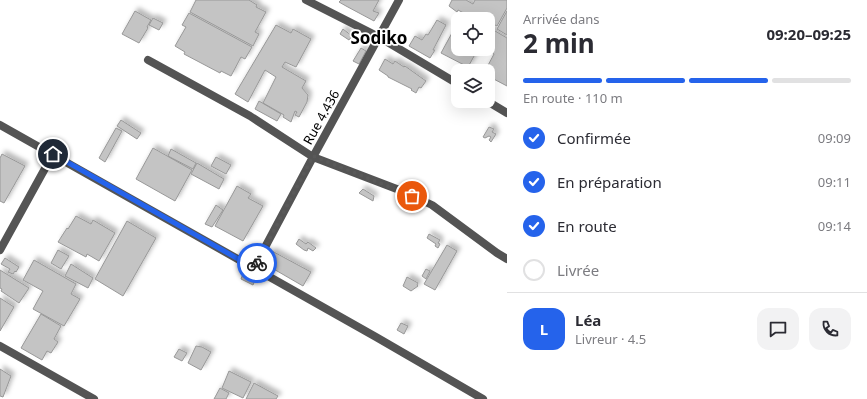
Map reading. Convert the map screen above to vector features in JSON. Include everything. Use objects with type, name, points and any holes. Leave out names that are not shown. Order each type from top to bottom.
[{"type":"street","points":[[306,0],[379,37],[451,80]]},
{"type":"street","name":"Rue 4.436","points":[[254,268],[313,156],[399,0]]},
{"type":"street","points":[[148,60],[250,116],[313,156],[402,191],[432,205],[507,259]]},
{"type":"street","points":[[495,106],[507,113]]},
{"type":"street","points":[[0,125],[484,399]]},
{"type":"street","points":[[0,250],[53,154]]},
{"type":"street","points":[[0,346],[94,399]]},
{"type":"building","points":[[196,0],[249,0],[257,5],[256,7],[266,12],[255,32],[259,34],[253,46],[190,12]]},
{"type":"building","points":[[341,0],[379,0],[373,11],[379,13],[374,21],[339,2]]},
{"type":"building","points":[[452,0],[466,0],[473,4],[475,0],[507,0],[507,8],[497,26],[495,25],[495,12],[462,12],[458,10],[457,12],[449,6]]},
{"type":"building","points":[[135,11],[151,20],[139,43],[122,34]]},
{"type":"building","points":[[507,11],[507,35],[497,29]]},
{"type":"building","points":[[189,13],[252,47],[245,59],[241,57],[231,76],[221,71],[220,73],[184,54],[185,52],[175,46],[186,27],[182,25]]},
{"type":"building","points":[[153,18],[163,23],[159,30],[149,25]]},
{"type":"building","points":[[437,20],[446,25],[430,58],[409,46],[415,36],[422,40],[426,34],[428,35]]},
{"type":"building","points":[[276,25],[291,33],[293,29],[311,39],[296,67],[285,62],[282,67],[306,81],[302,88],[308,95],[307,102],[299,117],[295,115],[297,112],[295,111],[291,122],[283,117],[284,115],[263,103],[276,77],[265,70],[248,102],[235,94]]},
{"type":"building","points":[[343,29],[352,36],[349,40],[340,34]]},
{"type":"building","points":[[495,31],[507,38],[507,86],[495,80],[495,64],[489,64],[493,56],[495,56]]},
{"type":"building","points":[[451,35],[451,56],[474,56],[470,64],[462,64],[441,53]]},
{"type":"building","points":[[361,48],[366,51],[359,64],[353,61]]},
{"type":"building","points":[[385,59],[393,64],[395,61],[404,67],[405,66],[426,81],[421,88],[419,87],[416,93],[411,90],[412,89],[388,77],[379,70]]},
{"type":"building","points":[[259,101],[281,114],[277,121],[255,109]]},
{"type":"building","points":[[121,120],[141,133],[137,139],[117,126]]},
{"type":"building","points":[[489,127],[494,129],[492,132],[496,134],[491,142],[489,140],[491,137],[483,137]]},
{"type":"building","points":[[116,128],[122,131],[105,162],[99,158]]},
{"type":"building","points":[[153,148],[192,170],[175,201],[136,179]]},
{"type":"building","points":[[171,149],[196,163],[193,169],[168,156]]},
{"type":"building","points":[[2,154],[25,166],[4,203],[0,201],[0,158]]},
{"type":"building","points":[[216,157],[231,165],[226,174],[211,166]]},
{"type":"building","points":[[197,163],[224,179],[219,189],[191,174]]},
{"type":"building","points":[[237,186],[251,194],[248,198],[263,206],[243,241],[215,226]]},
{"type":"building","points":[[363,189],[374,196],[373,201],[359,193]]},
{"type":"building","points":[[216,205],[223,210],[212,227],[205,224]]},
{"type":"building","points":[[76,216],[91,224],[93,220],[115,233],[99,261],[87,254],[86,257],[58,242]]},
{"type":"building","points":[[127,221],[156,238],[123,296],[95,279]]},
{"type":"building","points":[[429,234],[440,240],[438,243],[440,244],[438,248],[435,246],[436,244],[427,238]]},
{"type":"building","points":[[299,239],[306,244],[308,242],[316,248],[313,251],[308,248],[307,251],[304,250],[296,244]]},
{"type":"building","points":[[447,245],[457,251],[435,290],[424,284]]},
{"type":"building","points":[[58,250],[69,256],[61,269],[51,263]]},
{"type":"building","points":[[272,251],[311,272],[303,286],[265,264]]},
{"type":"building","points":[[5,258],[19,267],[13,274],[8,272],[10,269],[1,264]]},
{"type":"building","points":[[34,260],[76,284],[71,294],[80,299],[64,326],[33,309],[43,291],[23,280]]},
{"type":"building","points":[[71,264],[93,278],[88,288],[65,276]]},
{"type":"building","points":[[426,269],[430,271],[426,279],[422,276]]},
{"type":"building","points":[[0,270],[29,288],[19,303],[1,291]]},
{"type":"building","points":[[244,271],[256,278],[253,285],[241,279]]},
{"type":"building","points":[[407,277],[418,283],[418,286],[411,291],[403,286]]},
{"type":"building","points":[[0,298],[14,307],[0,331]]},
{"type":"building","points":[[41,314],[61,326],[54,339],[58,342],[51,353],[47,351],[42,360],[21,348]]},
{"type":"building","points":[[401,323],[408,326],[404,334],[397,330]]},
{"type":"building","points":[[196,346],[202,347],[211,352],[201,370],[188,363]]},
{"type":"building","points":[[179,349],[187,353],[182,361],[174,357]]},
{"type":"building","points":[[0,369],[11,376],[3,397],[0,396]]},
{"type":"building","points":[[229,371],[251,382],[243,398],[222,388]]},
{"type":"building","points":[[254,383],[278,396],[276,399],[246,399]]},
{"type":"building","points":[[220,388],[229,393],[226,399],[214,399]]},
{"type":"way so far","points":[[257,263],[313,156],[412,196]]},
{"type":"district","name":"Sodiko","points":[[379,37]]},
{"type":"route","points":[[53,154],[254,268],[257,263]]}]
